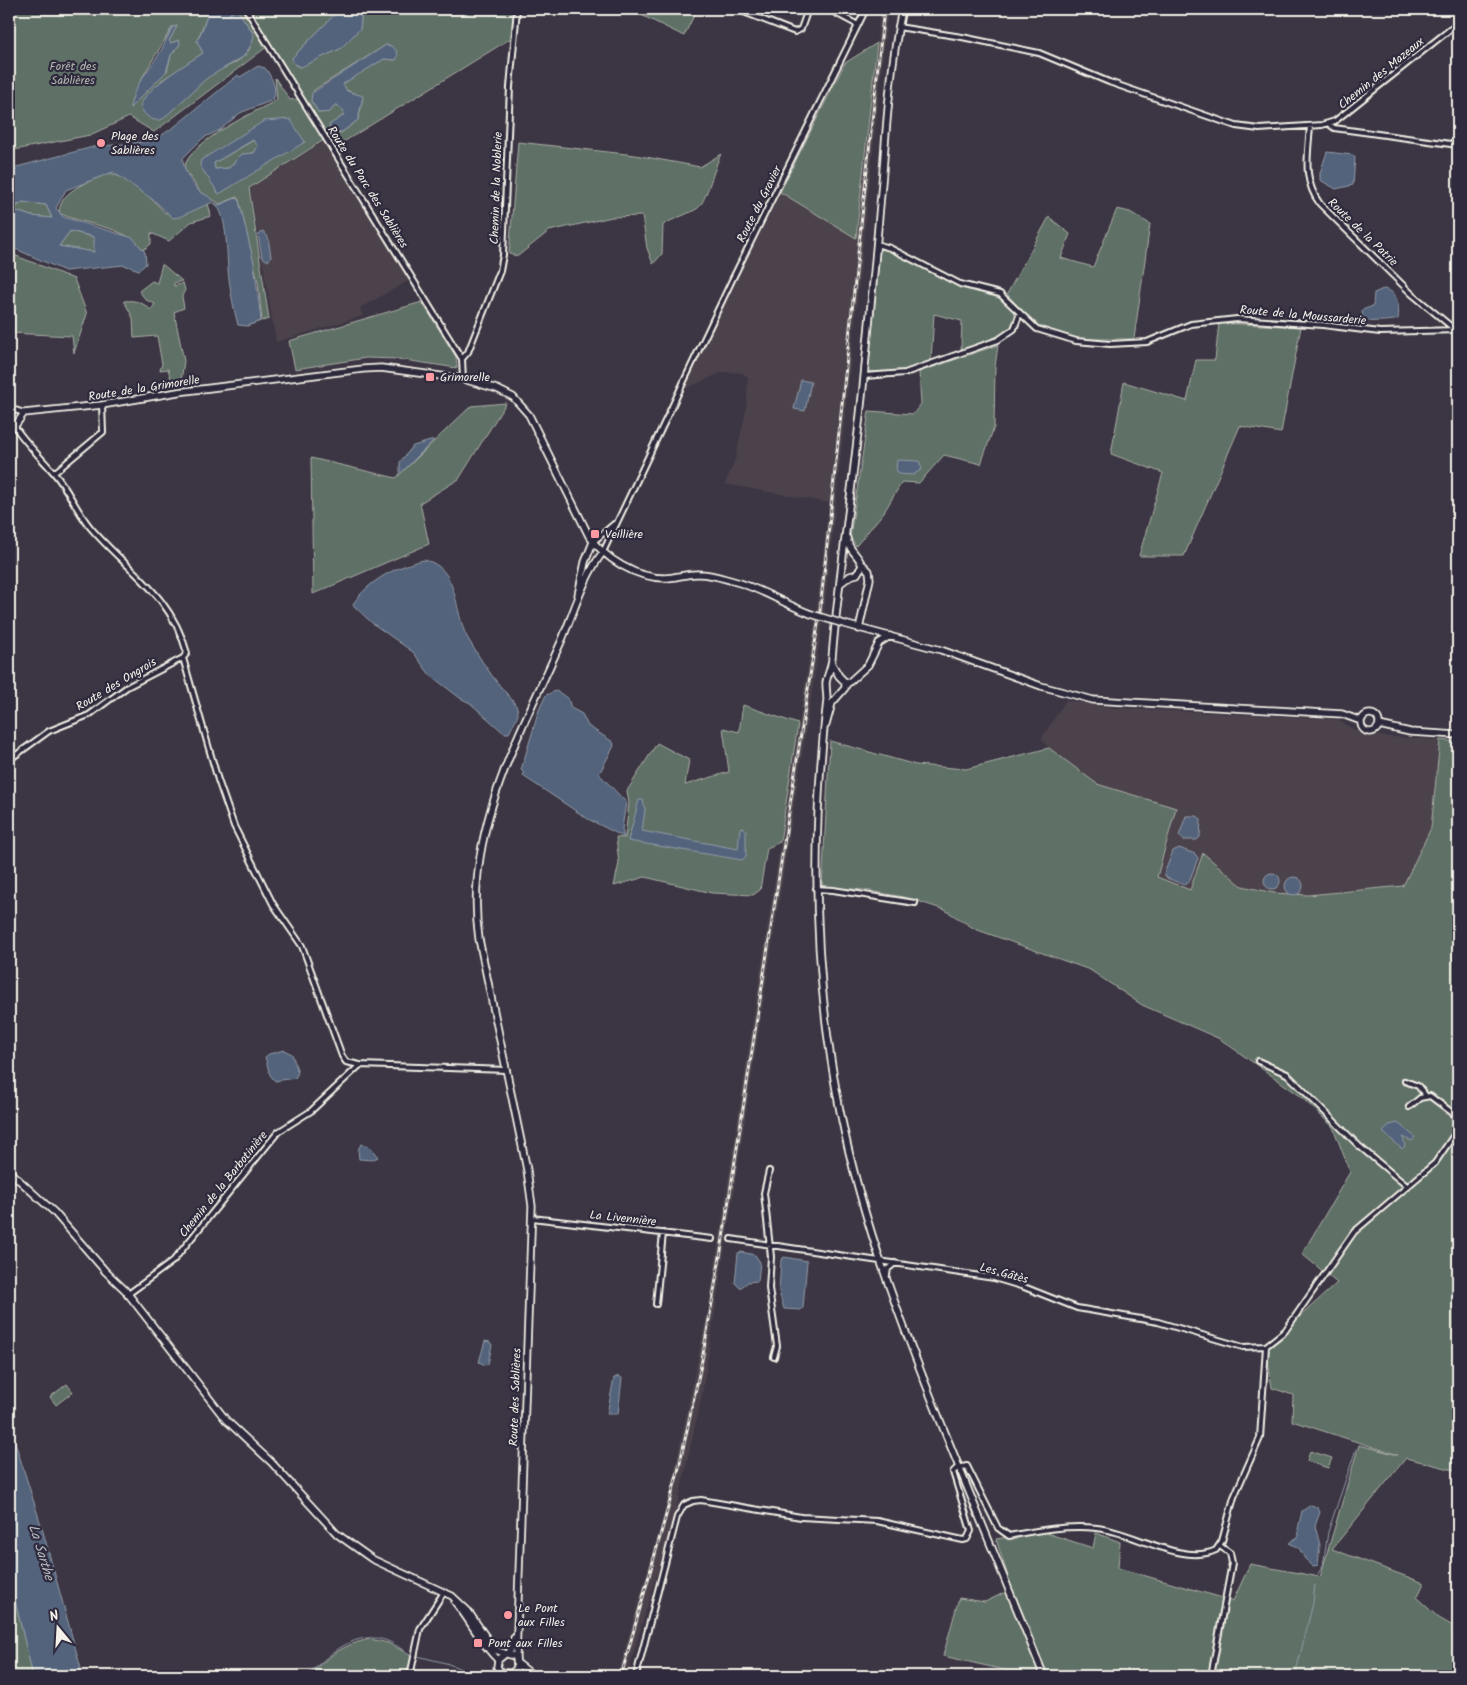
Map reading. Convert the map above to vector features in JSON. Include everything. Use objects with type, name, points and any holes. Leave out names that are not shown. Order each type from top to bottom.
[{"type":"street","name":"Route du Parc des Sablières","points":[[246,9],[462,359]]},
{"type":"street","name":"Chemin de la Noblerie","points":[[462,359],[468,352],[500,271],[503,255],[510,87],[517,9]]},
{"type":"street","points":[[736,9],[795,32],[801,29],[808,9]]},
{"type":"street","points":[[828,9],[858,25]]},
{"type":"street","name":"Route du Gravier","points":[[602,552],[866,9]]},
{"type":"street","points":[[859,629],[869,572],[855,556],[847,540],[898,27],[902,9]]},
{"type":"street","name":"Chemin des Mazeaux","points":[[898,27],[962,36],[1039,52],[1109,82],[1236,126],[1260,129],[1329,124],[1342,117],[1458,23]]},
{"type":"street","points":[[1329,124],[1334,128],[1458,144]]},
{"type":"street","name":"Route de la Patrie","points":[[1310,126],[1307,172],[1311,191],[1320,204],[1412,294],[1453,328]]},
{"type":"street","name":"Route de la Moussarderie","points":[[876,244],[890,248],[960,284],[1000,294],[1037,329],[1076,341],[1102,343],[1147,342],[1191,324],[1237,319],[1323,324],[1385,333],[1453,328],[1458,330]]},
{"type":"street","points":[[864,376],[905,373],[998,340],[1014,328],[1020,313]]},
{"type":"street","points":[[462,359],[462,379]]},
{"type":"street","name":"Route de la Grimorelle","points":[[24,413],[102,405],[178,392],[381,368],[462,379],[506,392],[526,410],[595,544],[602,552],[627,568],[654,577],[700,574],[735,581],[759,589],[811,614],[859,629],[941,650],[1041,686],[1093,700],[1342,714],[1361,721]]},
{"type":"street","points":[[54,473],[103,432],[102,405]]},
{"type":"street","points":[[9,408],[24,413],[12,427],[54,473],[72,503],[96,533],[140,576],[172,616],[180,630],[187,653],[183,658],[234,826],[273,904],[302,946],[348,1067],[347,1075]]},
{"type":"street","points":[[852,481],[845,528],[832,664],[826,685],[816,890],[823,1000],[839,1106],[855,1178],[879,1261],[959,1467],[1044,1676]]},
{"type":"street","points":[[577,601],[585,562],[595,544],[615,522]]},
{"type":"street","points":[[577,601],[602,552]]},
{"type":"street","points":[[855,556],[848,556],[842,564],[844,573],[854,575],[868,582]]},
{"type":"street","points":[[841,583],[861,569],[861,563]]},
{"type":"street","name":"Route des Sablières","points":[[517,1660],[516,1626],[532,1218],[527,1170],[477,924],[477,874],[481,848],[503,773],[577,601]]},
{"type":"street","points":[[870,632],[879,643]]},
{"type":"street","points":[[821,758],[830,708],[844,691],[852,677],[868,665],[879,643],[890,636]]},
{"type":"street","name":"Route des Ongrois","points":[[9,760],[49,731],[89,715],[126,687],[183,658]]},
{"type":"street","points":[[832,664],[846,685]]},
{"type":"street","points":[[828,680],[833,676],[852,677]]},
{"type":"street","points":[[827,691],[832,695],[839,695]]},
{"type":"street","points":[[1371,714],[1379,719],[1380,725],[1376,730],[1367,732],[1362,726],[1361,721],[1365,716],[1371,714]]},
{"type":"street","points":[[1380,725],[1410,732],[1458,735]]},
{"type":"street","points":[[816,890],[841,891],[916,903]]},
{"type":"street","points":[[1258,1061],[1287,1074],[1359,1146],[1408,1187]]},
{"type":"street","points":[[346,1062],[360,1065],[506,1070]]},
{"type":"street","name":"Chemin de la Barbotinière","points":[[127,1295],[173,1261],[278,1132],[311,1111],[347,1075],[360,1065]]},
{"type":"street","points":[[1405,1081],[1418,1086],[1426,1096],[1433,1097],[1458,1117]]},
{"type":"street","points":[[1409,1108],[1426,1096]]},
{"type":"street","points":[[636,1676],[677,1517],[682,1507],[687,1503],[701,1500],[801,1517],[877,1521],[963,1540],[967,1539],[971,1531],[953,1472],[959,1467],[967,1466],[998,1528],[1009,1536],[1035,1530],[1098,1528],[1188,1553],[1212,1552],[1220,1546],[1234,1497],[1260,1438],[1266,1346],[1285,1331],[1354,1232],[1435,1163],[1458,1129]]},
{"type":"street","points":[[768,1171],[764,1193],[771,1258],[769,1297],[776,1346],[774,1357]]},
{"type":"street","points":[[10,1175],[54,1212],[127,1295],[226,1420],[271,1462],[337,1534],[372,1559],[444,1592],[462,1604],[495,1650],[517,1660],[534,1676]]},
{"type":"street","name":"La Livennière","points":[[532,1218],[712,1239]]},
{"type":"street","points":[[656,1304],[663,1233]]},
{"type":"street","name":"Les Gâtès","points":[[731,1239],[994,1278],[1024,1287],[1077,1308],[1158,1322],[1243,1346],[1266,1346]]},
{"type":"street","points":[[886,1280],[888,1270],[896,1263]]},
{"type":"street","points":[[1211,1676],[1232,1563],[1230,1553],[1220,1546]]},
{"type":"street","points":[[444,1592],[456,1603],[481,1642],[498,1660]]},
{"type":"street","points":[[410,1676],[420,1629],[444,1592]]},
{"type":"street","name":"Route des Sablières","points":[[506,1654],[514,1643],[516,1626]]},
{"type":"street","points":[[506,1654],[498,1660],[497,1667],[502,1675],[528,1676]]},
{"type":"street","points":[[510,1674],[517,1660]]},
{"type":"shaded area","points":[[880,9],[888,9],[824,614],[816,612],[829,503],[725,484],[735,460],[746,410],[748,377],[742,373],[723,372],[683,390],[780,192],[856,238]]},
{"type":"shaded area","points":[[327,140],[412,279],[360,308],[363,316],[276,342],[250,188]]},
{"type":"shaded area","points":[[815,619],[823,621],[702,1395],[679,1499],[627,1676],[617,1676],[670,1493],[709,1304]]},
{"type":"shaded area","points":[[1066,700],[1115,708],[1336,719],[1364,735],[1440,740],[1431,828],[1403,886],[1308,895],[1274,893],[1242,886],[1203,853],[1190,890],[1156,877],[1175,808],[1097,784],[1049,748],[1041,739]]},
{"type":"green space","name":"Forêt des Sablières","points":[[9,9],[210,9],[197,41],[203,53],[162,80],[141,103],[141,107],[147,115],[162,119],[207,78],[242,58],[248,51],[253,32],[238,11],[229,15],[233,9],[340,9],[292,58],[294,64],[299,67],[340,49],[360,29],[362,9],[519,9],[513,37],[332,149],[268,46],[154,132],[129,117],[90,135],[9,151]],"holes":[[[177,26],[169,41],[171,43],[179,40],[180,44],[171,55],[167,71],[130,107],[138,86],[149,66],[172,27]],[[386,45],[396,50],[395,60],[384,59],[343,83],[346,90],[363,97],[358,120],[341,133],[330,130],[329,125],[343,116],[344,111],[336,104],[330,112],[319,113],[311,101],[314,90]]]},
{"type":"green space","points":[[629,9],[697,9],[684,36]]},
{"type":"green space","points":[[877,43],[856,238],[780,192],[845,63]]},
{"type":"green space","points":[[275,78],[290,100],[298,99],[324,140],[249,188],[269,319],[262,321],[258,282],[239,200],[237,197],[220,204],[200,192],[184,168],[189,158],[210,138],[277,100]],"holes":[[[290,119],[218,193],[201,160]]]},
{"type":"green space","points":[[254,140],[258,146],[254,153],[242,154],[229,168],[215,169],[214,163]]},
{"type":"green space","points":[[518,142],[635,155],[700,167],[721,154],[707,191],[698,208],[663,225],[662,254],[653,264],[647,248],[642,216],[612,217],[549,231],[518,256],[509,254]]},
{"type":"green space","points":[[109,173],[125,179],[140,189],[165,213],[195,209],[208,203],[211,216],[191,222],[169,241],[151,233],[151,244],[143,250],[135,242],[115,231],[59,213],[61,205],[70,192],[85,183]]},
{"type":"green space","points":[[23,202],[46,205],[52,218],[31,216],[16,211],[16,207]]},
{"type":"green space","points":[[1117,209],[1130,212],[1150,224],[1134,339],[1075,339],[1036,326],[1007,294],[1049,217],[1070,234],[1061,258],[1093,267]]},
{"type":"green space","points":[[70,231],[93,237],[95,240],[94,252],[59,246]]},
{"type":"green space","points":[[886,248],[965,288],[1007,300],[1016,316],[1013,324],[1008,330],[994,339],[961,349],[962,321],[934,314],[931,361],[896,374],[868,371],[880,250]]},
{"type":"green space","points":[[9,253],[74,279],[87,314],[74,353],[72,336],[9,333]]},
{"type":"green space","points":[[162,264],[182,281],[174,283],[174,286],[183,283],[185,290],[182,296],[184,308],[174,312],[184,361],[181,381],[171,379],[168,369],[160,370],[162,364],[157,336],[134,338],[133,318],[124,301],[139,302],[151,310],[155,304],[146,300],[139,291],[152,281],[157,283]]},
{"type":"green space","points":[[422,302],[456,357],[457,368],[398,359],[366,358],[295,369],[289,341]]},
{"type":"green space","points":[[1219,323],[1301,327],[1281,433],[1240,426],[1184,556],[1139,556],[1163,473],[1111,454],[1124,382],[1187,401],[1196,360],[1215,360]]},
{"type":"green space","points":[[998,345],[995,367],[994,427],[981,464],[944,455],[919,483],[902,482],[884,512],[856,546],[850,537],[869,411],[913,414],[921,404],[919,372]]},
{"type":"green space","points":[[506,403],[459,479],[420,503],[429,544],[313,594],[311,458],[396,478],[471,406]]},
{"type":"green space","points":[[743,705],[798,724],[780,842],[767,848],[760,890],[753,895],[712,893],[645,877],[614,886],[619,863],[616,837],[625,838],[629,803],[627,791],[657,743],[689,760],[685,785],[729,772],[723,728],[739,732]]},
{"type":"green space","points":[[1440,740],[1458,742],[1458,1471],[1406,1458],[1332,1549],[1424,1583],[1417,1598],[1439,1618],[1458,1629],[1458,1676],[1031,1676],[943,1656],[959,1598],[985,1602],[1012,1589],[996,1539],[1043,1532],[1093,1548],[1096,1533],[1120,1542],[1118,1568],[1233,1601],[1250,1564],[1320,1577],[1359,1445],[1398,1455],[1292,1421],[1293,1395],[1272,1388],[1266,1347],[1337,1283],[1302,1254],[1350,1172],[1333,1127],[1299,1095],[1220,1039],[1142,1005],[1090,970],[975,929],[945,910],[908,898],[865,890],[822,887],[830,741],[916,765],[966,769],[1049,748],[1097,784],[1176,808],[1157,877],[1190,890],[1203,853],[1242,886],[1274,893],[1308,895],[1403,886],[1431,828]]},
{"type":"green space","points":[[67,1384],[73,1392],[56,1405],[50,1397]]},
{"type":"green space","points":[[1310,1451],[1332,1458],[1328,1468],[1307,1461]]},
{"type":"green space","points":[[9,1575],[33,1676],[9,1676]]},
{"type":"green space","points":[[370,1639],[388,1643],[412,1656],[408,1676],[308,1676],[343,1648]]},
{"type":"water","points":[[209,9],[233,9],[229,15],[235,11],[239,12],[254,35],[252,44],[243,57],[207,78],[163,119],[156,120],[150,118],[141,108],[148,93],[166,77],[203,53],[197,41]]},
{"type":"water","points":[[340,9],[362,9],[360,29],[340,49],[301,67],[294,64],[292,58]]},
{"type":"water","points":[[177,26],[169,41],[171,43],[179,40],[180,44],[171,55],[166,72],[130,108],[139,84],[158,56],[173,27]]},
{"type":"water","points":[[386,45],[396,50],[398,56],[396,60],[384,59],[343,84],[347,91],[363,96],[358,120],[342,132],[331,131],[329,125],[343,116],[344,111],[336,104],[330,112],[319,113],[311,101],[312,93]]},
{"type":"water","points":[[258,66],[265,68],[274,84],[273,100],[240,113],[220,130],[203,138],[183,158],[186,171],[193,185],[213,202],[173,218],[156,202],[113,172],[66,190],[56,208],[63,217],[133,238],[145,252],[146,264],[139,270],[124,265],[65,271],[9,246],[9,169],[93,147],[153,141],[174,127],[238,75],[240,77]],"holes":[[[23,202],[46,205],[52,218],[31,216],[16,211],[17,205]],[[70,231],[94,237],[94,252],[59,246]]]},
{"type":"water","points":[[290,119],[305,142],[219,194],[200,166],[201,160],[264,121]],"holes":[[[253,140],[258,146],[254,153],[242,154],[229,168],[215,169],[214,163]]]},
{"type":"water","points":[[1327,152],[1353,155],[1355,158],[1353,185],[1336,189],[1320,180],[1320,173]]},
{"type":"water","points":[[236,198],[239,201],[254,263],[261,321],[247,326],[238,325],[228,271],[225,227],[219,208],[214,203],[219,205]]},
{"type":"water","points":[[263,231],[268,237],[271,257],[268,261],[262,257],[258,235]]},
{"type":"water","points":[[1383,289],[1392,292],[1397,300],[1399,309],[1398,319],[1363,321],[1362,310],[1373,306],[1374,293]]},
{"type":"water","points":[[801,380],[811,382],[805,411],[794,409]]},
{"type":"water","points":[[434,440],[400,474],[400,462],[413,446]]},
{"type":"water","points":[[897,460],[919,461],[922,469],[913,475],[899,474],[896,469]]},
{"type":"water","points":[[424,560],[435,564],[444,571],[454,592],[467,637],[491,674],[517,707],[518,715],[509,733],[504,733],[470,703],[460,698],[430,675],[413,652],[372,623],[353,604],[367,588],[384,575]]},
{"type":"water","points":[[556,691],[568,698],[571,708],[582,714],[588,726],[613,742],[614,746],[599,774],[626,802],[622,829],[624,837],[588,819],[523,776],[524,773],[521,770],[539,710],[546,695]]},
{"type":"water","points":[[639,800],[643,800],[645,810],[642,831],[738,849],[740,828],[743,827],[746,830],[746,856],[742,860],[628,841]]},
{"type":"water","points":[[1186,816],[1197,816],[1201,819],[1200,837],[1197,840],[1184,840],[1179,836]]},
{"type":"water","points":[[1179,848],[1195,854],[1198,858],[1189,882],[1184,885],[1167,878],[1164,874],[1173,851]]},
{"type":"water","points":[[1272,873],[1280,881],[1272,889],[1264,881]]},
{"type":"water","points":[[1294,877],[1301,879],[1303,886],[1301,893],[1294,895],[1287,893],[1285,886],[1287,879]]},
{"type":"water","points":[[284,1050],[292,1054],[298,1073],[295,1078],[275,1081],[270,1075],[265,1057]]},
{"type":"water","points":[[1398,1123],[1415,1137],[1412,1141],[1403,1137],[1405,1146],[1402,1149],[1383,1132],[1389,1125]]},
{"type":"water","points":[[361,1144],[369,1146],[378,1157],[372,1160],[359,1159],[358,1150]]},
{"type":"water","points":[[738,1253],[755,1255],[760,1262],[758,1281],[748,1282],[740,1288],[735,1283]]},
{"type":"water","points":[[784,1257],[807,1261],[803,1308],[801,1310],[784,1309],[779,1292],[781,1260]]},
{"type":"water","points":[[485,1341],[490,1342],[492,1345],[488,1364],[485,1365],[479,1362]]},
{"type":"water","points":[[619,1376],[622,1378],[618,1414],[607,1414],[614,1378]]},
{"type":"water","name":"La Sarthe","points":[[9,1423],[42,1528],[83,1676],[33,1676],[9,1575]]},
{"type":"water","points":[[1311,1505],[1317,1507],[1320,1512],[1315,1526],[1320,1545],[1318,1565],[1313,1566],[1305,1559],[1299,1548],[1289,1543],[1299,1536],[1298,1529],[1302,1511]]},
{"type":"waterway","points":[[1318,1574],[1323,1566],[1328,1532],[1356,1449]]},
{"type":"waterway","points":[[1295,1676],[1313,1603],[1315,1585]]},
{"type":"waterway","points":[[306,1676],[334,1652],[355,1641],[366,1638],[378,1638],[390,1642],[410,1654]]},
{"type":"waterway","points":[[417,1656],[446,1663],[479,1676]]},
{"type":"railway","points":[[621,1676],[678,1472],[702,1360],[721,1251],[820,611],[884,9]]},
{"type":"place","name":"Plage des Sablières","points":[[101,143]]},
{"type":"place","name":"Grimorelle","points":[[430,377]]},
{"type":"place","name":"Veillière","points":[[595,534]]},
{"type":"place","name":"Le Pont aux Filles","points":[[508,1615]]},
{"type":"place","name":"Pont aux Filles","points":[[478,1643]]}]
